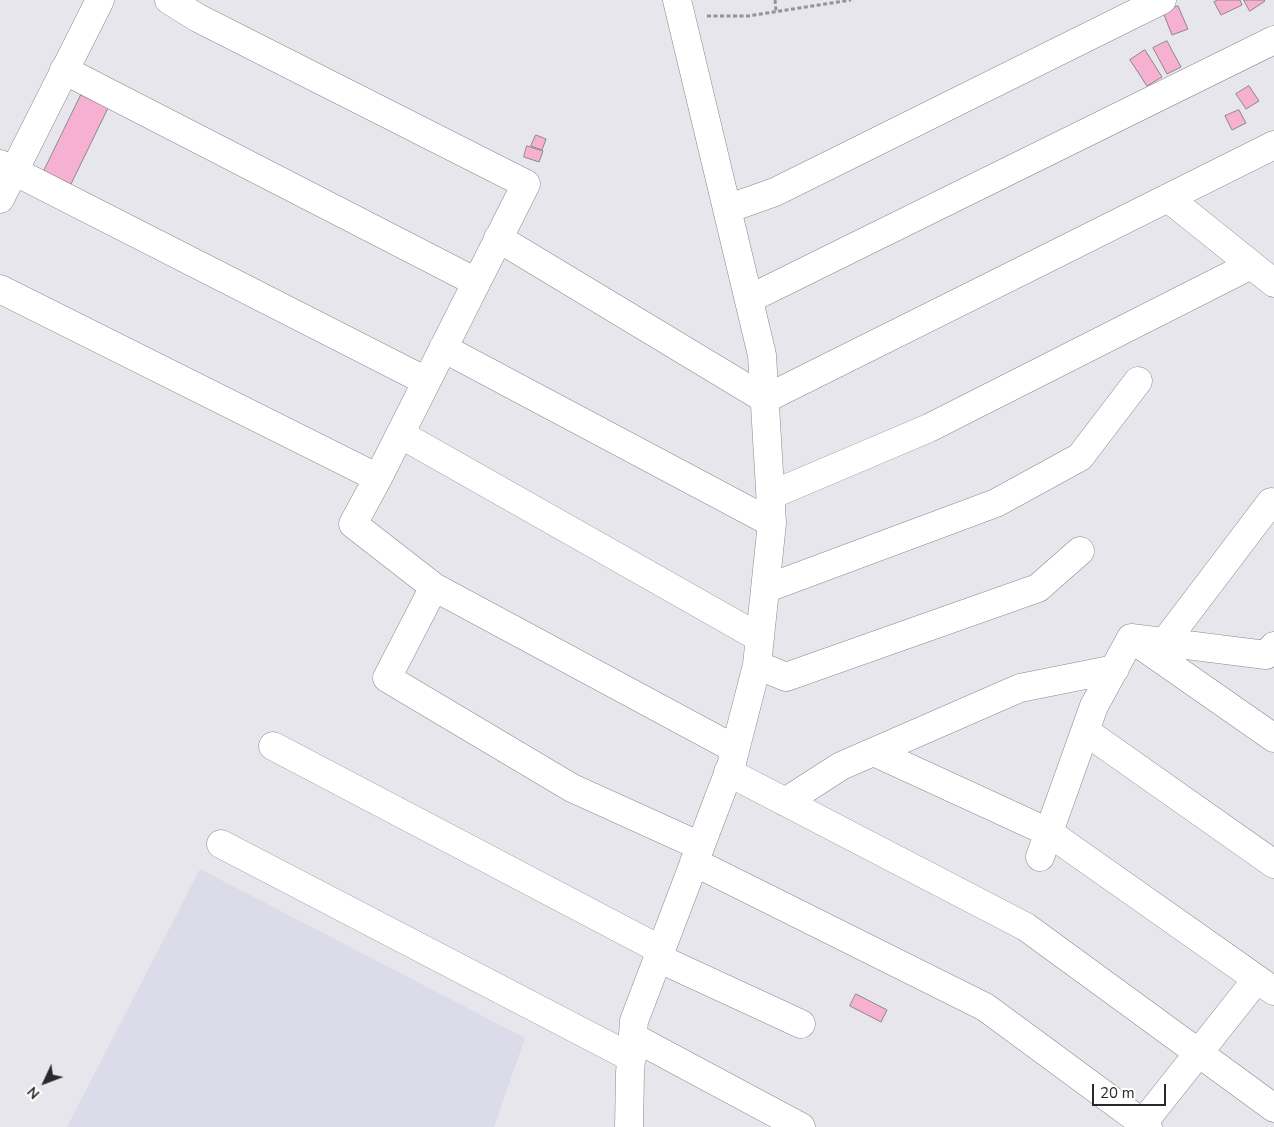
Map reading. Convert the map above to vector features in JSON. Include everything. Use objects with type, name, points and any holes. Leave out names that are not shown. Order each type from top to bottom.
[{"type":"street","points":[[0,199],[7,168],[64,70],[100,0]]},
{"type":"street","points":[[169,0],[198,18],[526,184],[353,524],[434,587],[731,761],[785,802],[1026,927],[1274,1108]]},
{"type":"street","points":[[727,209],[775,192],[1162,0]]},
{"type":"street","points":[[629,1127],[634,1021],[731,761],[757,665],[772,523],[762,355],[679,8]]},
{"type":"street","points":[[749,299],[1274,40]]},
{"type":"street","points":[[64,70],[476,282]]},
{"type":"street","points":[[765,399],[1168,198],[1271,150]]},
{"type":"street","points":[[7,168],[426,381]]},
{"type":"street","points":[[1168,198],[1274,283]]},
{"type":"street","points":[[498,238],[765,399]]},
{"type":"street","points":[[771,495],[929,428],[1251,265]]},
{"type":"street","points":[[0,289],[378,478]]},
{"type":"street","points":[[443,348],[772,523]]},
{"type":"street","points":[[765,589],[996,503],[1080,457],[1138,381]]},
{"type":"street","points":[[400,434],[760,638]]},
{"type":"street","points":[[1164,643],[1271,502]]},
{"type":"street","points":[[757,665],[786,677],[1038,588],[1080,551]]},
{"type":"street","points":[[434,587],[387,678],[572,788],[985,1007],[1145,1125],[1198,1053],[1265,985],[1044,844],[874,752]]},
{"type":"street","points":[[1131,638],[1266,655],[1274,646]]},
{"type":"street","points":[[1044,844],[1094,706],[1131,638]]},
{"type":"street","points":[[1131,638],[1274,738]]},
{"type":"street","points":[[785,802],[841,766],[1020,688],[1115,668]]},
{"type":"street","points":[[1085,731],[1274,864]]},
{"type":"street","points":[[273,746],[660,954],[801,1024]]},
{"type":"street","points":[[221,844],[632,1047],[801,1127]]},
{"type":"street","points":[[630,1088],[637,1127]]},
{"type":"path","points":[[775,0],[776,11]]},
{"type":"path","points":[[679,8],[748,16],[851,0]]},
{"type":"shaded area","points":[[200,869],[525,1038],[494,1127],[67,1127]]},
{"type":"building","points":[[1218,0],[1240,0],[1242,5],[1221,15],[1214,2]]},
{"type":"building","points":[[1244,0],[1264,0],[1265,1],[1250,11]]},
{"type":"building","points":[[1178,6],[1188,29],[1172,35],[1163,12]]},
{"type":"building","points":[[1167,41],[1181,67],[1167,74],[1153,48]]},
{"type":"building","points":[[1145,50],[1162,77],[1147,86],[1130,60]]},
{"type":"building","points":[[1249,86],[1259,101],[1246,109],[1236,94]]},
{"type":"building","points":[[81,95],[108,108],[71,184],[44,171]]},
{"type":"building","points":[[1239,110],[1246,123],[1232,130],[1225,116]]},
{"type":"building","points":[[536,135],[546,139],[542,150],[531,146]]},
{"type":"building","points":[[527,146],[543,151],[539,162],[524,157]]},
{"type":"building","points":[[856,994],[887,1010],[881,1022],[850,1006]]}]
